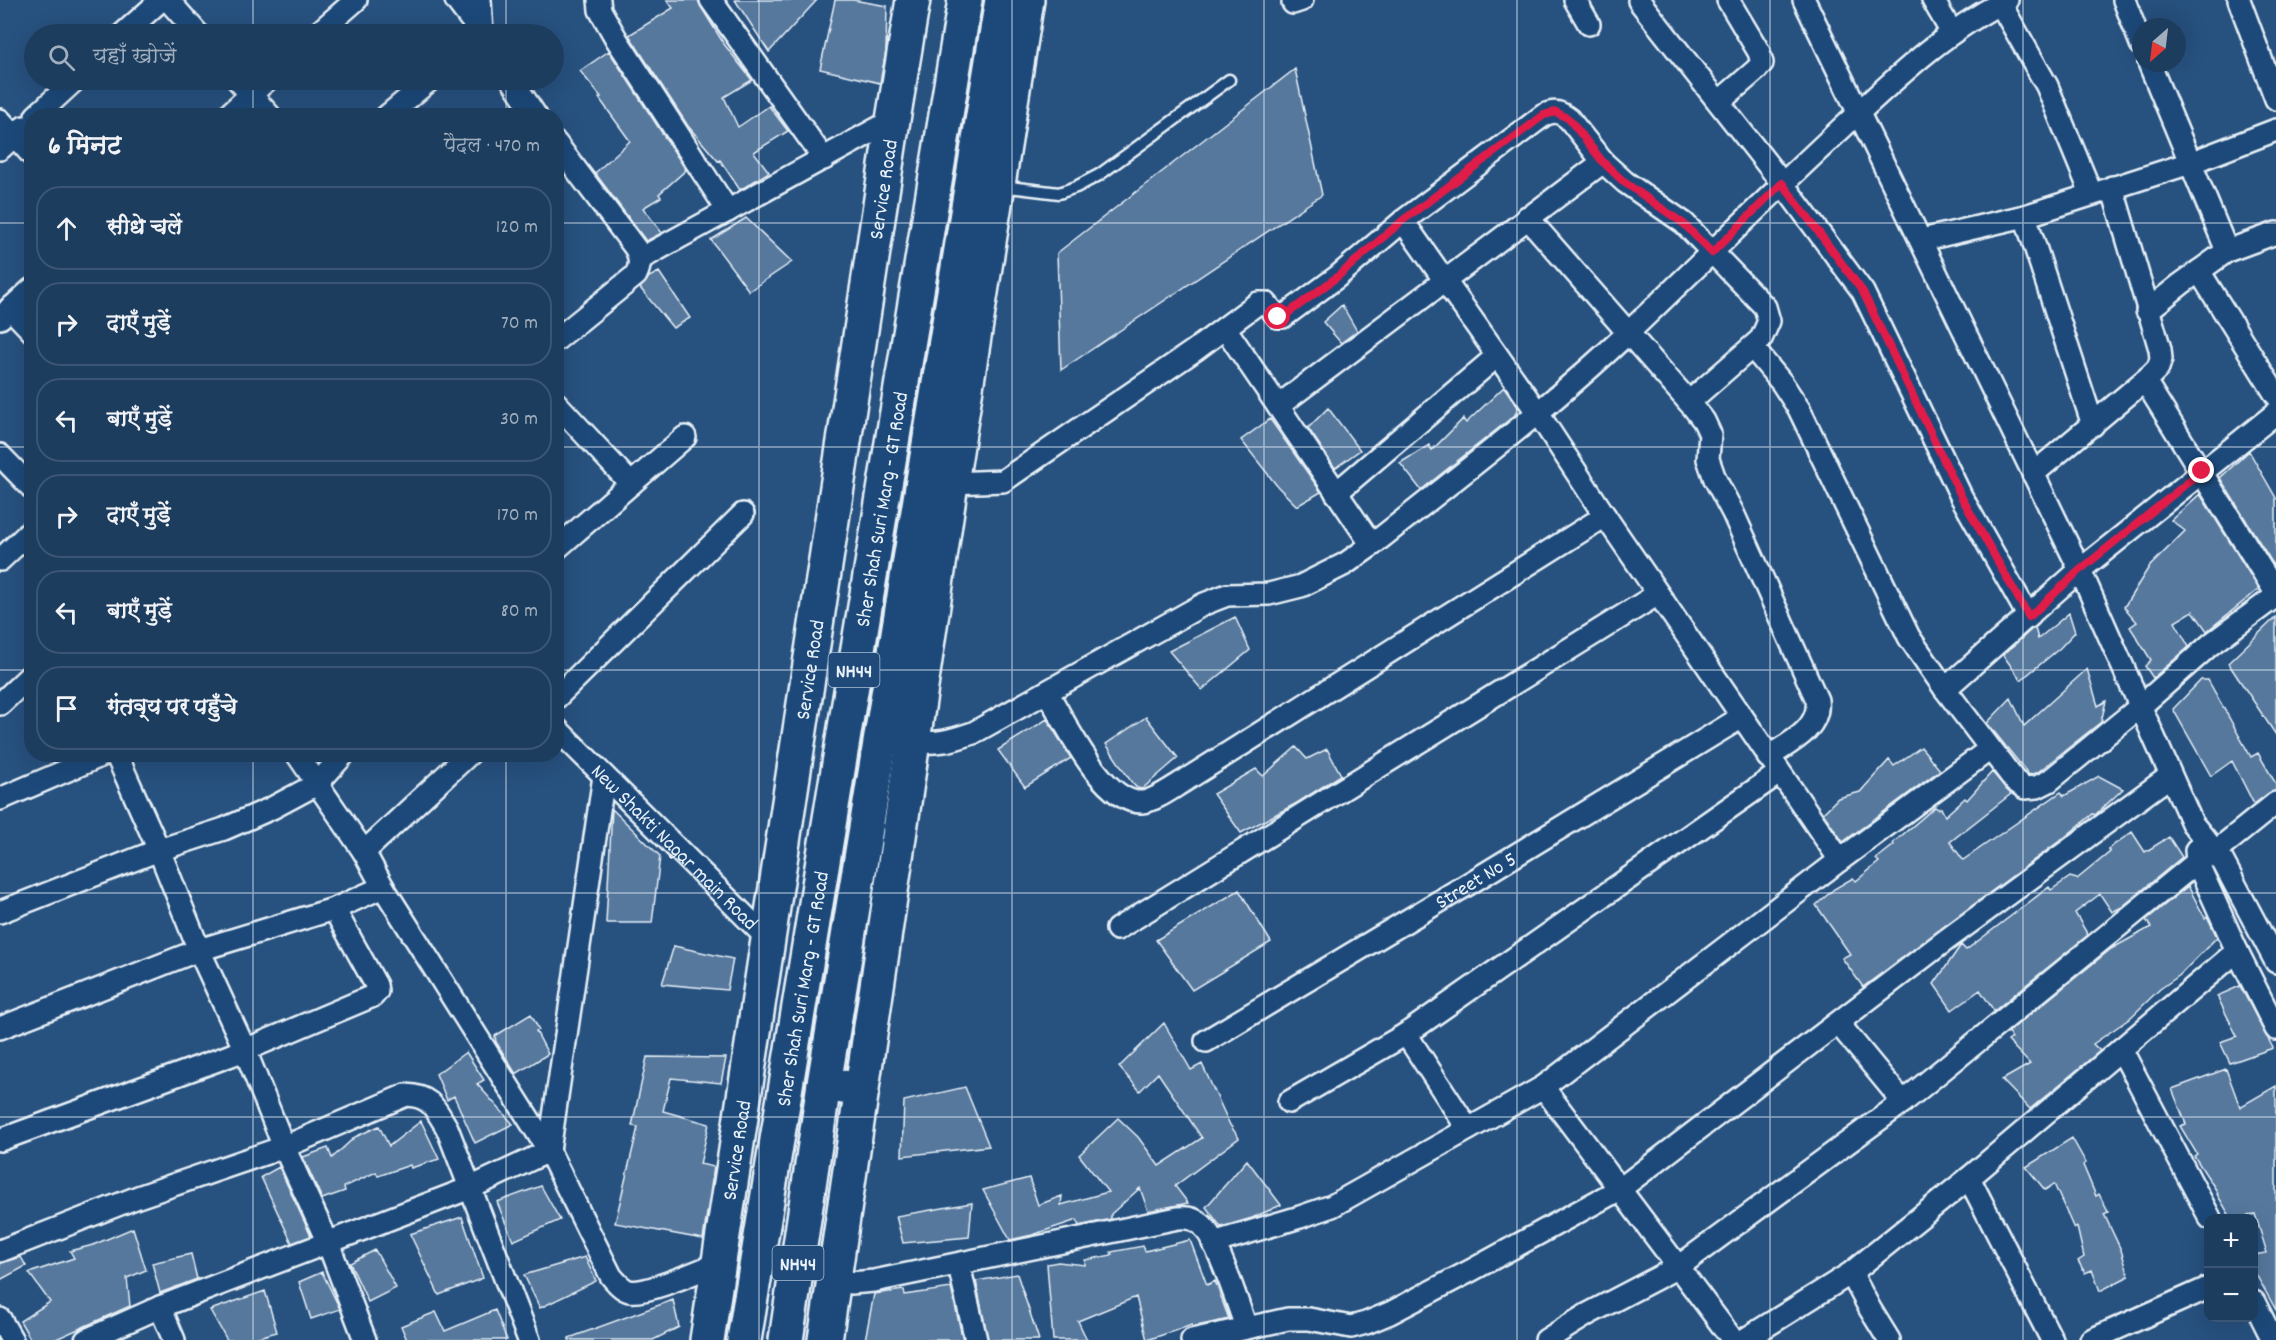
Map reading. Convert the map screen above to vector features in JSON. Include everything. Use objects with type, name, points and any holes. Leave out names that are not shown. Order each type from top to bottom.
[{"type":"main road","name":"Service Road","points":[[708,1340],[913,0]]},
{"type":"main road","name":"Sher Shah Suri Marg - GT Road","points":[[744,1340],[965,0]]},
{"type":"main road","name":"Sher Shah Suri Marg - GT Road","points":[[824,1084],[1002,0]]},
{"type":"main road","points":[[825,1340],[951,483],[1027,0]]},
{"type":"main road","points":[[824,1084],[862,1090]]},
{"type":"main road","name":"NH44","points":[[786,1340],[824,1084]]},
{"type":"street","points":[[134,24],[160,0]]},
{"type":"street","points":[[168,0],[189,24]]},
{"type":"street","points":[[328,24],[356,0]]},
{"type":"street","points":[[456,0],[474,24]]},
{"type":"street","points":[[480,0],[481,24]]},
{"type":"street","points":[[599,0],[600,10],[617,40],[728,211]]},
{"type":"street","points":[[711,0],[824,159]]},
{"type":"street","points":[[1575,0],[1589,24]]},
{"type":"street","points":[[1719,102],[1762,63],[1759,52],[1728,0]]},
{"type":"street","points":[[1804,0],[2080,570],[2192,823],[2206,857],[2237,951],[2276,1029]]},
{"type":"street","points":[[1933,0],[1952,33]]},
{"type":"street","points":[[2124,0],[2132,21]]},
{"type":"street","points":[[2239,0],[2274,87]]},
{"type":"street","points":[[1639,1],[1782,183],[1863,292],[1962,498],[2029,617]]},
{"type":"street","points":[[913,742],[941,742],[973,733],[1204,604],[1227,595],[1269,594],[1292,589],[1345,564],[1372,545],[1537,412],[1628,333],[1858,112],[1952,33],[2004,2],[2047,86],[2091,193]]},
{"type":"street","points":[[2153,72],[2227,251]]},
{"type":"street","points":[[45,108],[64,90]]},
{"type":"street","points":[[232,108],[242,90]]},
{"type":"street","points":[[247,90],[263,108]]},
{"type":"street","points":[[397,108],[418,90]]},
{"type":"street","points":[[519,90],[531,108]]},
{"type":"street","points":[[951,483],[1003,481],[1260,302],[1266,303],[1278,317],[1283,317],[1337,277],[1402,221],[1552,111],[1569,119],[1603,162],[1624,182],[1684,224],[1735,273],[1765,307],[1769,321],[1767,329],[1753,348],[1689,402]]},
{"type":"street","points":[[640,259],[893,120]]},
{"type":"street","points":[[24,124],[5,135],[24,149]]},
{"type":"street","points":[[1922,240],[2025,216],[2190,163],[2276,130]]},
{"type":"street","points":[[564,154],[636,249],[640,259],[636,275],[564,334]]},
{"type":"street","points":[[1278,406],[1603,162]]},
{"type":"street","points":[[2033,474],[2145,381],[2158,368],[2161,358],[2112,187]]},
{"type":"street","points":[[2025,216],[2093,425]]},
{"type":"street","points":[[1288,1102],[1406,1034],[1774,765],[1816,718],[1818,709],[1816,700],[1733,513],[1715,479],[1708,459],[1710,434],[1704,421],[1527,217]]},
{"type":"street","points":[[1402,221],[1537,412],[1605,516],[1840,860]]},
{"type":"street","points":[[2147,311],[2227,251],[2276,233]]},
{"type":"street","points":[[2199,271],[2276,395]]},
{"type":"street","points":[[24,296],[5,313],[24,325]]},
{"type":"street","points":[[1225,328],[1372,545]]},
{"type":"street","points":[[1753,348],[1782,383],[1799,409],[1909,637],[1990,749],[2015,781],[2025,788],[2037,788],[2049,781],[2140,706],[2196,656],[2276,595],[2145,381]]},
{"type":"street","points":[[1336,493],[1497,356]]},
{"type":"street","points":[[564,412],[631,484]]},
{"type":"street","points":[[1945,689],[2080,570],[2276,413]]},
{"type":"street","points":[[564,542],[685,437]]},
{"type":"street","points":[[0,455],[24,480]]},
{"type":"street","points":[[564,690],[743,514]]},
{"type":"street","points":[[1047,692],[1088,762],[1106,785],[1127,801],[1144,802],[1184,781],[1605,516]]},
{"type":"street","points":[[0,560],[24,543]]},
{"type":"street","points":[[1117,929],[1658,594]]},
{"type":"street","points":[[0,704],[24,682]]},
{"type":"street","name":"Street No 5","points":[[1206,1041],[1742,717]]},
{"type":"street","name":"New Shakti Nagar main Road","points":[[564,736],[768,939]]},
{"type":"street","points":[[1213,1243],[1332,1206],[1543,1087],[1840,860],[1990,749]]},
{"type":"street","points":[[0,799],[86,762]]},
{"type":"street","points":[[120,762],[159,850],[199,950],[245,1050],[284,1148],[328,1243],[365,1340]]},
{"type":"street","points":[[302,762],[364,852],[383,887],[549,1151],[619,1286],[630,1291],[644,1291],[719,1263]]},
{"type":"street","points":[[0,912],[159,850],[224,829],[272,808],[317,784],[337,762]]},
{"type":"street","points":[[364,852],[460,762]]},
{"type":"street","points":[[549,1151],[604,776]]},
{"type":"street","points":[[1192,1340],[1288,1318],[1309,1319],[1351,1327],[1366,1323],[1451,1281],[1620,1189],[2008,894],[2170,777]]},
{"type":"street","points":[[1546,1340],[1588,1314],[1678,1266],[1903,1102],[2276,803]]},
{"type":"street","points":[[2206,857],[2222,860],[2276,963]]},
{"type":"street","points":[[0,1028],[199,950],[334,909],[383,887]]},
{"type":"street","points":[[0,1140],[245,1050],[366,1000],[377,991],[373,978],[334,909]]},
{"type":"street","points":[[1744,1340],[1851,1273],[1969,1178],[2237,951]]},
{"type":"street","points":[[1838,1023],[1903,1102]]},
{"type":"street","points":[[1406,1034],[1468,1129]]},
{"type":"street","points":[[2121,1049],[2208,1214]]},
{"type":"street","points":[[1543,1087],[1732,1340]]},
{"type":"street","points":[[0,1251],[138,1197],[284,1148],[406,1095],[419,1096],[432,1104],[447,1128],[530,1340]]},
{"type":"street","points":[[86,1340],[160,1307],[470,1188],[549,1151]]},
{"type":"street","points":[[1969,1178],[2052,1340]]},
{"type":"street","points":[[834,1280],[851,1283],[874,1281],[1188,1217],[1202,1224],[1213,1243],[1246,1327]]},
{"type":"street","points":[[959,1265],[976,1340]]},
{"type":"street","points":[[1851,1273],[1889,1340]]},
{"type":"street","points":[[2091,1340],[2204,1290]]},
{"type":"street","points":[[160,1307],[174,1340]]},
{"type":"street","points":[[2258,1312],[2273,1340]]},
{"type":"street","points":[[0,1319],[12,1340]]},
{"type":"lane","points":[[998,185],[1059,193],[1076,187],[1099,175],[1229,80]]},
{"type":"building","points":[[667,0],[698,0],[724,44],[752,80],[724,97],[738,127],[769,106],[788,131],[754,152],[769,172],[740,190],[720,160],[718,161],[688,126],[629,35],[673,8]]},
{"type":"building","points":[[735,0],[817,0],[769,52]]},
{"type":"building","points":[[835,0],[853,0],[887,6],[886,51],[880,83],[820,69]]},
{"type":"building","points":[[609,51],[686,170],[659,194],[661,197],[643,208],[662,233],[646,241],[595,173],[630,141],[599,98],[601,97],[580,71]]},
{"type":"building","points":[[1295,69],[1322,195],[1061,370],[1057,253]]},
{"type":"building","points":[[746,218],[792,262],[749,291],[711,240]]},
{"type":"building","points":[[659,272],[690,318],[673,328],[640,288],[649,277]]},
{"type":"building","points":[[1342,305],[1357,331],[1341,343],[1323,322]]},
{"type":"building","points":[[1504,387],[1518,407],[1515,415],[1421,490],[1400,463],[1429,445],[1432,450],[1463,419],[1466,423]]},
{"type":"building","points":[[1328,408],[1360,450],[1335,468],[1308,428]]},
{"type":"building","points":[[1270,419],[1321,492],[1297,506],[1278,487],[1241,440]]},
{"type":"building","points":[[2249,451],[2276,498],[2276,569],[2220,478]]},
{"type":"building","points":[[2200,494],[2259,589],[2207,631],[2193,611],[2175,622],[2189,647],[2153,678],[2145,666],[2151,660],[2130,627],[2137,622],[2124,607],[2149,567],[2185,531],[2171,520]]},
{"type":"building","points":[[2069,613],[2075,632],[2060,648],[2021,680],[2003,655],[2032,629],[2035,628],[2038,639]]},
{"type":"building","points":[[1235,617],[1250,650],[1202,690],[1169,651]]},
{"type":"building","points":[[2276,617],[2276,735],[2228,663]]},
{"type":"building","points":[[2087,669],[2098,706],[2106,701],[2101,722],[2038,772],[2029,775],[1987,723],[2011,698],[2024,726]]},
{"type":"building","points":[[2201,680],[2208,680],[2251,757],[2258,753],[2276,784],[2276,791],[2269,793],[2254,804],[2232,761],[2211,776],[2173,709]]},
{"type":"building","points":[[1146,717],[1178,758],[1142,789],[1132,783],[1106,744]]},
{"type":"building","points":[[1047,719],[1071,758],[1025,787],[998,750]]},
{"type":"building","points":[[1296,747],[1307,759],[1327,749],[1341,775],[1297,803],[1241,833],[1213,794],[1256,769],[1263,776]]},
{"type":"building","points":[[1921,747],[1940,770],[1843,842],[1823,813],[1838,798],[1860,792],[1889,760],[1894,766]]},
{"type":"building","points":[[1992,772],[2011,794],[1950,842],[1963,860],[2061,792],[2064,796],[2099,776],[2123,789],[2095,815],[2093,814],[1863,987],[1842,958],[1850,954],[1816,905],[1834,889],[1853,878],[1856,881],[1879,862],[1876,859],[1894,845],[1893,843],[1935,807],[1941,808],[1945,816],[1965,798],[1967,800]]},
{"type":"building","points":[[612,809],[660,856],[652,923],[606,923]]},
{"type":"building","points":[[2132,832],[2145,852],[2169,837],[2182,857],[2122,907],[2112,912],[2100,894],[2075,913],[2088,935],[1994,1011],[1980,990],[1952,1010],[1934,984],[1961,945],[1966,950],[2049,887],[2051,890],[2070,877],[2077,879],[2110,852],[2108,849]]},
{"type":"building","points":[[2188,886],[2217,937],[2180,975],[2160,989],[2129,1019],[2093,1044],[2100,1051],[2030,1109],[2002,1080],[2030,1064],[2008,1041],[2012,1038],[2008,1032],[2111,949],[2151,927],[2146,920]]},
{"type":"building","points":[[1239,890],[1271,942],[1192,990],[1156,940]]},
{"type":"building","points":[[674,946],[733,959],[727,990],[662,984]]},
{"type":"building","points":[[2240,986],[2273,1048],[2230,1063],[2220,1042],[2237,1036],[2217,996]]},
{"type":"building","points":[[531,1014],[539,1030],[536,1031],[548,1054],[516,1074],[496,1042],[495,1036]]},
{"type":"building","points":[[1164,1023],[1191,1070],[1202,1064],[1230,1125],[1239,1138],[1175,1186],[1188,1203],[1148,1211],[1140,1188],[1111,1214],[1111,1219],[1079,1226],[1077,1220],[1010,1240],[983,1190],[1029,1178],[1038,1205],[1062,1196],[1061,1205],[1108,1192],[1079,1155],[1118,1118],[1138,1137],[1159,1166],[1202,1138],[1158,1073],[1140,1091],[1119,1067]]},
{"type":"building","points":[[466,1052],[484,1080],[477,1084],[513,1124],[475,1143],[454,1096],[447,1100],[436,1074]]},
{"type":"building","points":[[647,1057],[726,1058],[721,1083],[671,1078],[663,1111],[709,1124],[700,1164],[714,1167],[703,1239],[615,1223],[638,1127],[632,1126]]},
{"type":"building","points":[[2226,1069],[2240,1107],[2276,1086],[2276,1310],[2258,1278],[2258,1254],[2267,1253],[2258,1224],[2258,1214],[2229,1214],[2194,1156],[2197,1154],[2180,1126],[2186,1124],[2172,1089]]},
{"type":"building","points":[[965,1087],[989,1146],[902,1156],[904,1101]]},
{"type":"building","points":[[421,1121],[439,1159],[411,1168],[410,1165],[378,1176],[376,1172],[344,1187],[345,1191],[322,1199],[303,1157],[328,1148],[332,1158],[355,1137],[379,1126],[389,1146]]},
{"type":"building","points":[[2072,1138],[2086,1163],[2083,1165],[2096,1196],[2099,1194],[2108,1212],[2104,1214],[2121,1250],[2129,1276],[2100,1291],[2092,1270],[2085,1273],[2078,1261],[2084,1257],[2077,1227],[2074,1229],[2054,1184],[2045,1190],[2026,1167]]},
{"type":"building","points":[[1247,1160],[1281,1205],[1252,1218],[1221,1227],[1206,1207]]},
{"type":"building","points":[[279,1167],[311,1236],[292,1243],[261,1177]]},
{"type":"building","points":[[541,1186],[560,1220],[513,1241],[497,1202]]},
{"type":"building","points":[[972,1203],[969,1237],[903,1243],[896,1216]]},
{"type":"building","points":[[462,1217],[483,1278],[439,1295],[410,1234]]},
{"type":"building","points":[[133,1228],[146,1270],[127,1278],[130,1306],[54,1340],[31,1340],[20,1321],[50,1302],[29,1273],[74,1258],[70,1251],[93,1245]]},
{"type":"building","points":[[1190,1240],[1207,1285],[1215,1281],[1229,1319],[1192,1327],[1192,1325],[1147,1340],[1136,1297],[1078,1321],[1087,1340],[1053,1340],[1047,1264],[1058,1262],[1085,1265],[1085,1260],[1112,1255],[1111,1252],[1143,1246],[1145,1251]]},
{"type":"building","points":[[375,1250],[396,1288],[368,1302],[350,1263]]},
{"type":"building","points":[[191,1254],[197,1279],[160,1293],[152,1263]]},
{"type":"building","points":[[21,1257],[26,1266],[0,1280],[0,1263]]},
{"type":"building","points":[[585,1257],[596,1281],[540,1308],[524,1275]]},
{"type":"building","points":[[322,1272],[340,1309],[311,1319],[299,1282]]},
{"type":"building","points":[[1017,1274],[1039,1340],[988,1340],[976,1281]]},
{"type":"building","points":[[951,1288],[963,1340],[865,1340],[874,1294],[904,1290],[905,1295]]},
{"type":"building","points":[[265,1291],[277,1332],[247,1340],[227,1340],[210,1310]]},
{"type":"building","points":[[673,1300],[679,1327],[653,1340],[569,1340],[569,1338]]},
{"type":"building","points":[[495,1310],[507,1340],[407,1340],[401,1326],[436,1312],[445,1331]]},
{"type":"route","points":[[1278,317],[1283,317],[1337,277],[1402,221],[1552,111],[1569,119],[1603,162],[1624,182],[1670,212],[1712,253],[1782,183],[1863,292],[1962,498],[2029,617],[2080,570],[2202,471]]}]
